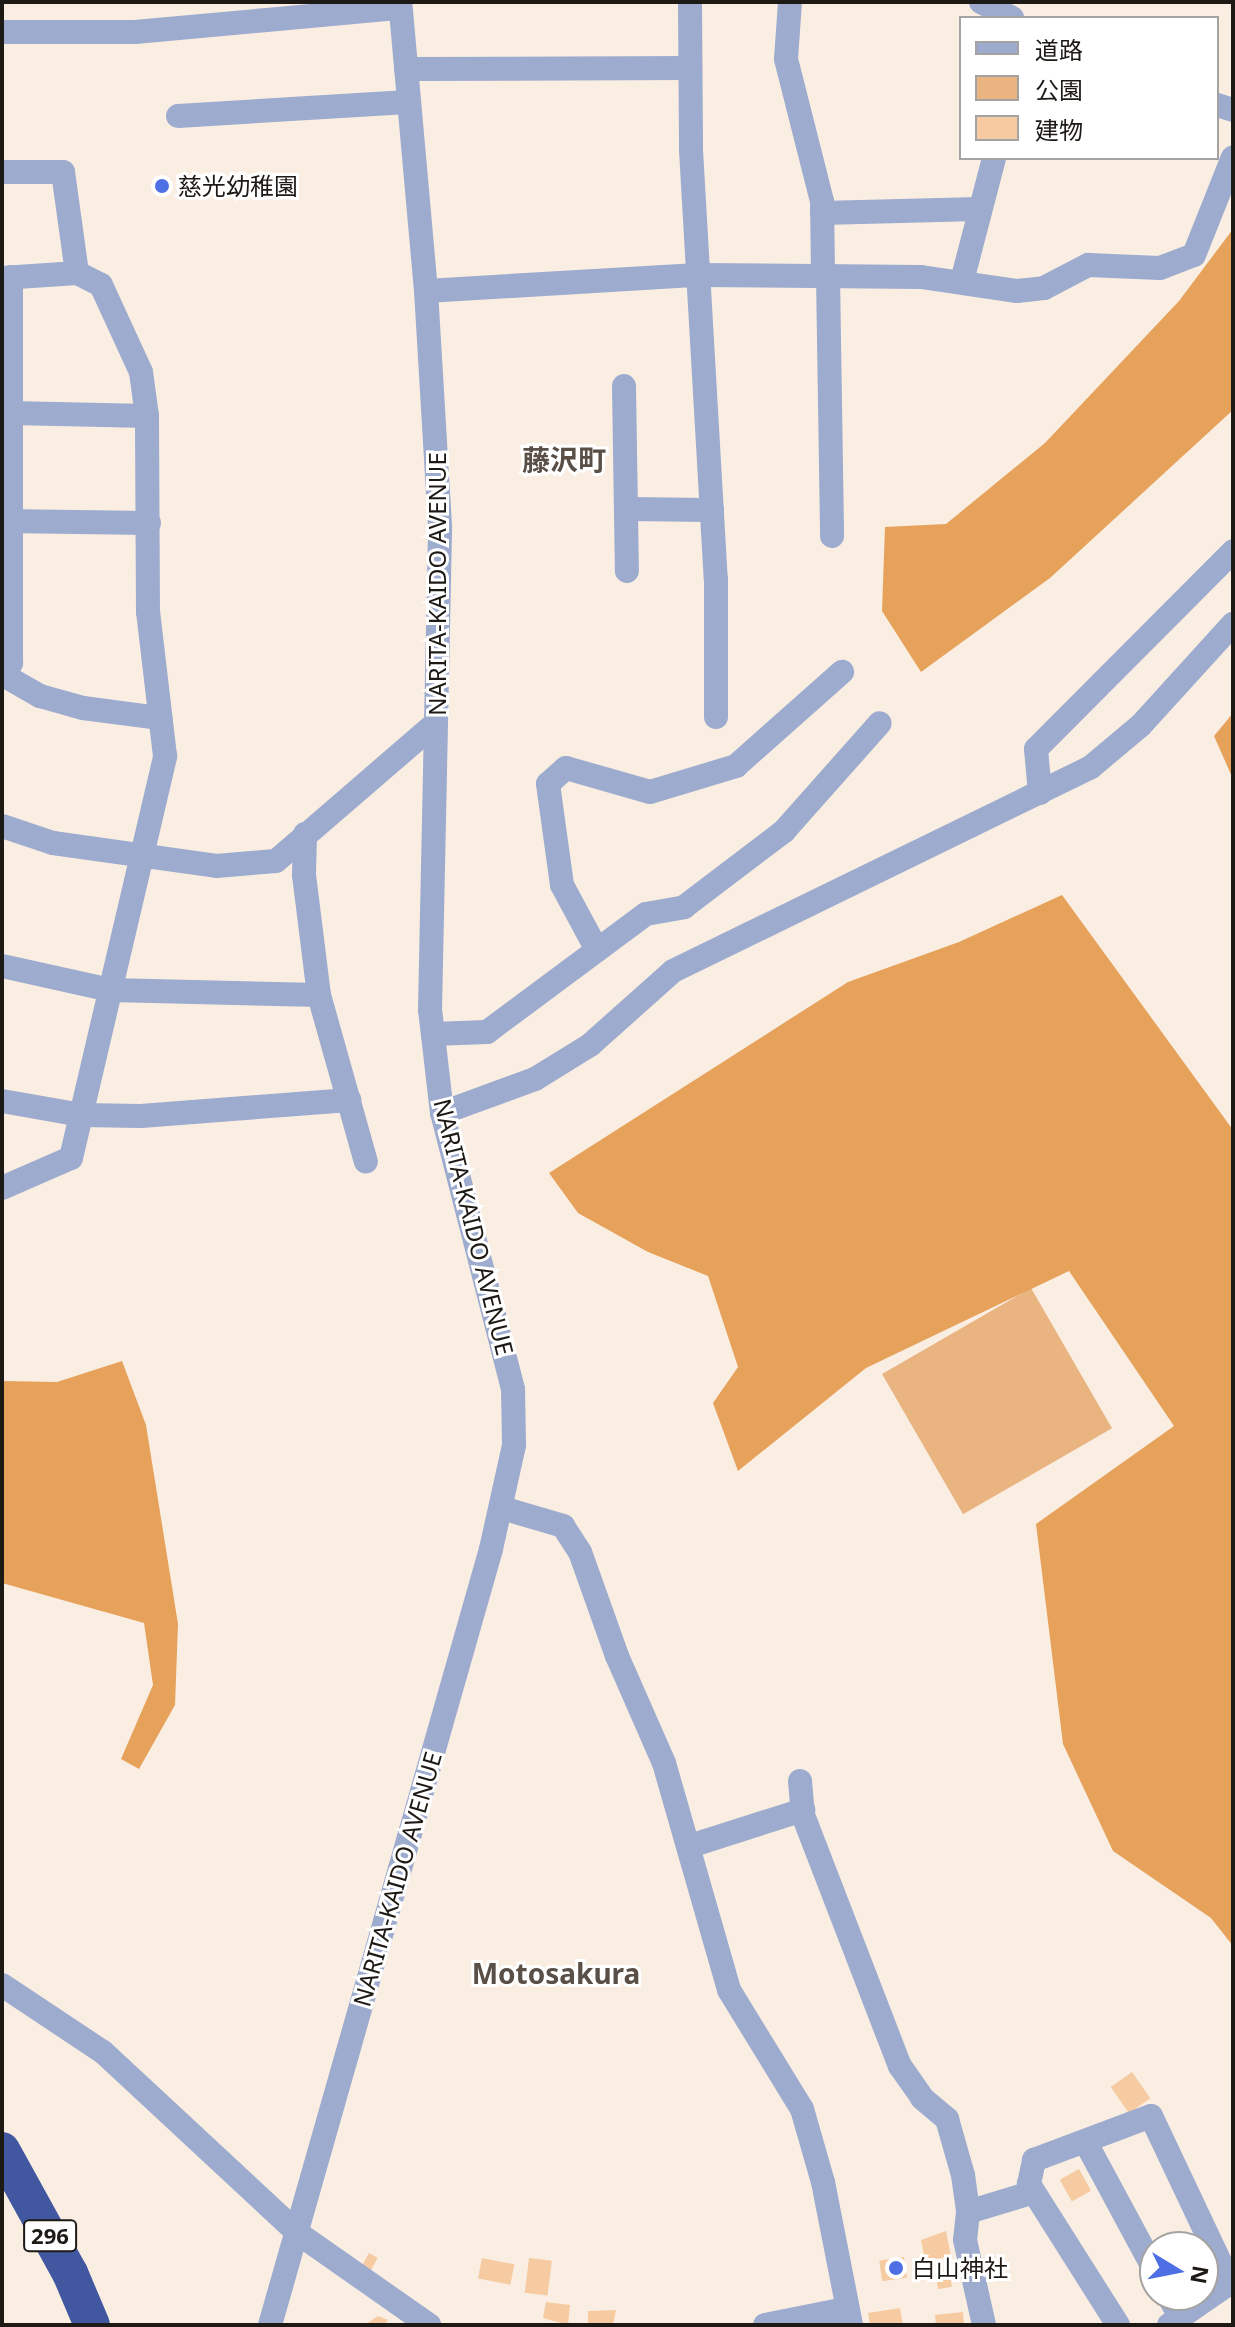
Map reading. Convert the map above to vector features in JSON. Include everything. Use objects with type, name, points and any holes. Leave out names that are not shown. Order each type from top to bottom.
[{"type":"highway","name":"296","points":[[2,2150],[70,2273],[92,2325]]},
{"type":"street","points":[[690,2],[698,275],[712,510],[716,717]]},
{"type":"street","points":[[790,2],[786,59],[822,213],[832,536]]},
{"type":"street","points":[[981,2],[1008,16]]},
{"type":"street","points":[[2,32],[135,32],[400,5]]},
{"type":"street","name":"NARITA-KAIDO AVENUE","points":[[270,2325],[299,2234],[502,1508],[514,1445],[513,1389],[442,1113],[433,1034],[431,869],[440,526],[426,291],[400,5]]},
{"type":"street","points":[[406,69],[690,68]]},
{"type":"street","points":[[178,116],[408,102]]},
{"type":"street","points":[[426,291],[698,275],[962,281],[1017,291],[1044,288],[1088,265],[1160,268],[1194,255],[1233,157]]},
{"type":"street","points":[[962,281],[978,209],[993,160]]},
{"type":"street","points":[[2,172],[63,172],[77,273]]},
{"type":"street","points":[[822,213],[978,209]]},
{"type":"street","points":[[2,1188],[71,1158],[165,756],[148,612],[147,416],[141,372],[101,285],[77,273],[6,278],[11,413],[6,521],[11,663],[2,675],[40,696],[83,708],[160,718]]},
{"type":"street","points":[[624,386],[627,571]]},
{"type":"street","points":[[11,413],[147,416]]},
{"type":"street","points":[[626,509],[712,510]]},
{"type":"street","points":[[6,521],[149,523]]},
{"type":"street","points":[[1040,793],[1036,749],[1233,551]]},
{"type":"street","points":[[442,1113],[535,1079],[590,1045],[673,971],[825,892],[1091,767],[1141,725],[1233,624]]},
{"type":"street","points":[[597,950],[562,885],[548,784],[566,768],[650,792],[736,766],[842,672]]},
{"type":"street","points":[[2,826],[53,843],[216,866],[276,861],[436,723]]},
{"type":"street","points":[[433,1034],[487,1032],[646,914],[684,907],[784,831],[880,723]]},
{"type":"street","points":[[305,834],[304,875],[319,995],[366,1162]]},
{"type":"street","points":[[2,966],[110,990],[319,995]]},
{"type":"street","points":[[2,1101],[81,1115],[141,1116],[349,1100]]},
{"type":"street","points":[[502,1508],[563,1526],[580,1552],[617,1656],[664,1763],[729,1990],[802,2109],[823,2182],[848,2317],[765,2325]]},
{"type":"street","points":[[800,1781],[803,1810],[900,2066],[922,2098],[947,2119],[968,2212],[965,2240],[984,2325]]},
{"type":"street","points":[[690,1846],[803,1810]]},
{"type":"street","points":[[2,1985],[103,2052],[299,2234],[429,2325]]},
{"type":"street","points":[[1118,2325],[1031,2193],[1034,2160],[1151,2116],[1226,2253],[1230,2283],[1174,2321]]},
{"type":"street","points":[[1085,2141],[1139,2241]]},
{"type":"street","points":[[968,2212],[1031,2193]]},
{"type":"green space","points":[[1031,1288],[1112,1428],[963,1514],[882,1374]]},
{"type":"shaded area","points":[[1233,229],[1233,410],[1050,578],[921,672],[882,611],[885,527],[946,524],[1045,443],[1179,301]]},
{"type":"shaded area","points":[[1233,713],[1233,779],[1214,736]]},
{"type":"shaded area","points":[[1062,895],[1233,1130],[1233,1946],[1211,1918],[1113,1851],[1063,1744],[1036,1524],[1174,1426],[1069,1271],[866,1368],[738,1471],[713,1403],[738,1367],[708,1276],[648,1252],[578,1213],[549,1173],[848,982],[959,942]]},
{"type":"shaded area","points":[[122,1361],[146,1425],[178,1624],[175,1705],[139,1769],[121,1759],[153,1685],[144,1623],[2,1583],[2,1381],[57,1382]]},
{"type":"building","points":[[1132,2072],[1150,2098],[1129,2113],[1111,2087]]},
{"type":"building","points":[[1079,2169],[1091,2191],[1072,2202],[1060,2180]]},
{"type":"building","points":[[946,2231],[951,2256],[925,2261],[921,2240]]},
{"type":"building","points":[[369,2253],[378,2258],[370,2272],[361,2267]]},
{"type":"building","points":[[904,2257],[907,2278],[882,2281],[879,2260]]},
{"type":"building","points":[[482,2258],[514,2264],[510,2285],[478,2279]]},
{"type":"building","points":[[529,2258],[552,2261],[548,2296],[525,2293]]},
{"type":"building","points":[[949,2270],[952,2287],[938,2289],[935,2272]]},
{"type":"building","points":[[546,2302],[570,2305],[568,2325],[543,2318]]},
{"type":"building","points":[[900,2308],[903,2325],[870,2325],[868,2313]]},
{"type":"building","points":[[616,2310],[613,2325],[588,2325],[588,2311]]},
{"type":"building","points":[[963,2312],[964,2325],[936,2325],[935,2315]]},
{"type":"building","points":[[378,2316],[388,2320],[385,2325],[365,2325]]},
{"type":"place","name":"慈光幼稚園","points":[[162,186]]},
{"type":"place","name":"白山神社","points":[[896,2268]]},
{"type":"district","name":"藤沢町","points":[[564,459]]},
{"type":"district","name":"Motosakura","points":[[556,1973]]}]
